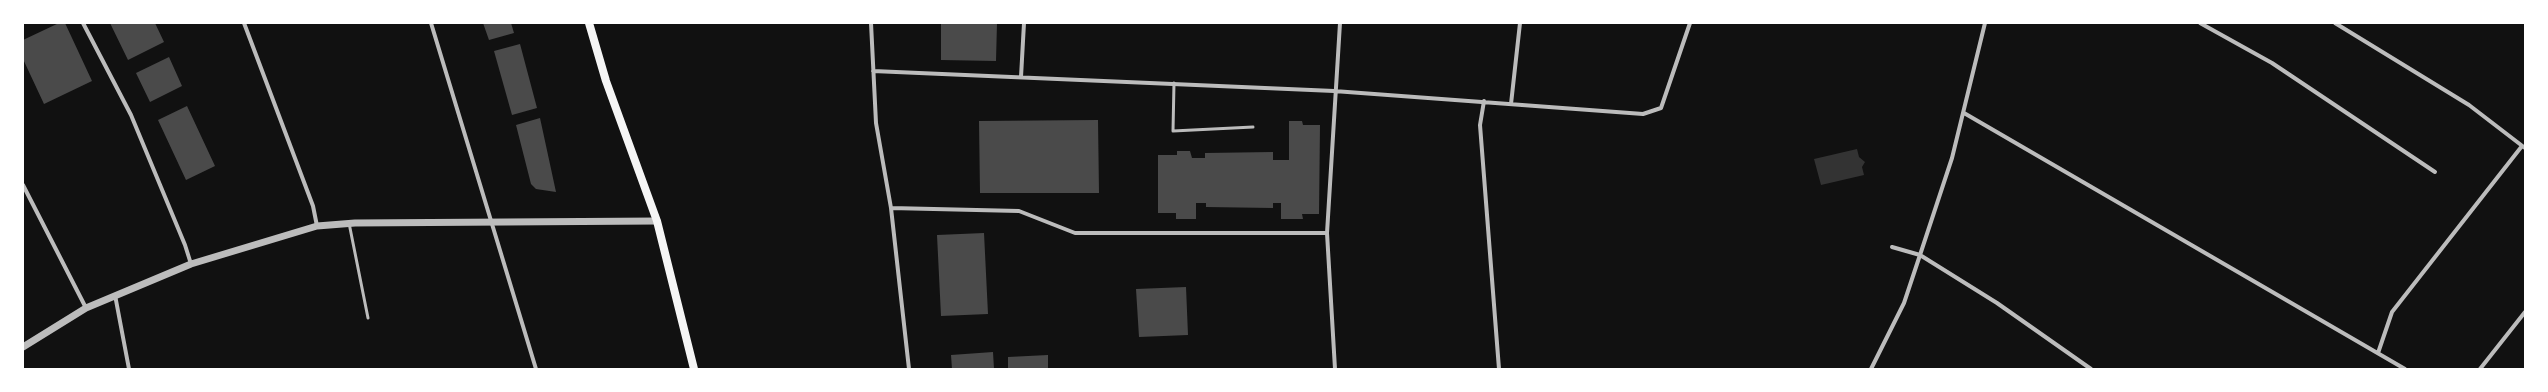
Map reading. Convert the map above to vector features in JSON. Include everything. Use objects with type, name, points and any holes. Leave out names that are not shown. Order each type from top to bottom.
[{"type":"main road","points":[[589,23],[606,81],[657,221],[694,369]]},
{"type":"street","points":[[83,23],[131,115],[191,264]]},
{"type":"street","points":[[244,23],[313,206],[317,226]]},
{"type":"street","points":[[431,23],[536,369]]},
{"type":"street","points":[[871,23],[876,123],[891,208],[909,369]]},
{"type":"street","points":[[1021,77],[1024,23]]},
{"type":"street","points":[[1335,369],[1327,233],[1334,91],[1340,23]]},
{"type":"street","points":[[1511,104],[1520,23]]},
{"type":"street","points":[[873,71],[1334,91],[1643,114],[1661,108],[1690,23]]},
{"type":"street","points":[[1871,369],[1904,303],[1952,158],[1985,23]]},
{"type":"street","points":[[2200,23],[2272,62],[2435,172]]},
{"type":"street","points":[[2335,23],[2469,105],[2495,123],[2524,147],[2392,312],[2378,353]]},
{"type":"street","points":[[1484,101],[1480,125],[1499,369]]},
{"type":"street","points":[[1964,113],[2405,369]]},
{"type":"street","points":[[23,185],[86,308]]},
{"type":"street","points":[[891,208],[1019,211],[1075,233],[1327,233]]},
{"type":"street","points":[[23,347],[86,308],[115,295],[191,264],[317,226],[349,223],[657,221]]},
{"type":"street","points":[[1892,247],[1920,255],[1997,303],[2091,369]]},
{"type":"street","points":[[115,295],[129,369]]},
{"type":"street","points":[[2480,369],[2525,312]]},
{"type":"lane","points":[[1174,83],[1173,131],[1253,127]]},
{"type":"lane","points":[[349,223],[368,318]]},
{"type":"shaded area","points":[[1857,149],[1859,157],[1865,162],[1862,167],[1864,175],[1821,185],[1814,159]]},
{"type":"building","points":[[59,23],[65,23],[92,81],[44,104],[23,59],[23,40]]},
{"type":"building","points":[[110,23],[155,23],[164,42],[128,60]]},
{"type":"building","points":[[483,23],[511,23],[514,33],[489,40]]},
{"type":"building","points":[[941,23],[997,23],[996,61],[941,60]]},
{"type":"building","points":[[520,44],[537,108],[512,115],[494,51]]},
{"type":"building","points":[[169,57],[182,86],[150,102],[136,73]]},
{"type":"building","points":[[187,106],[215,166],[186,180],[158,120]]},
{"type":"building","points":[[540,118],[556,192],[536,189],[531,184],[516,125]]},
{"type":"building","points":[[1098,120],[1099,193],[980,193],[979,121]]},
{"type":"building","points":[[1289,121],[1302,121],[1303,125],[1320,125],[1319,214],[1302,214],[1303,219],[1281,219],[1281,203],[1273,203],[1273,208],[1206,207],[1206,203],[1196,203],[1196,219],[1176,219],[1176,213],[1158,213],[1158,155],[1177,155],[1177,151],[1190,151],[1192,158],[1205,158],[1205,153],[1273,152],[1273,160],[1289,160]]},
{"type":"building","points":[[984,233],[988,314],[941,316],[937,235]]},
{"type":"building","points":[[1186,287],[1188,335],[1139,337],[1136,289]]},
{"type":"building","points":[[993,352],[994,369],[952,369],[951,355]]},
{"type":"building","points":[[1048,355],[1048,369],[1008,369],[1008,357]]}]
